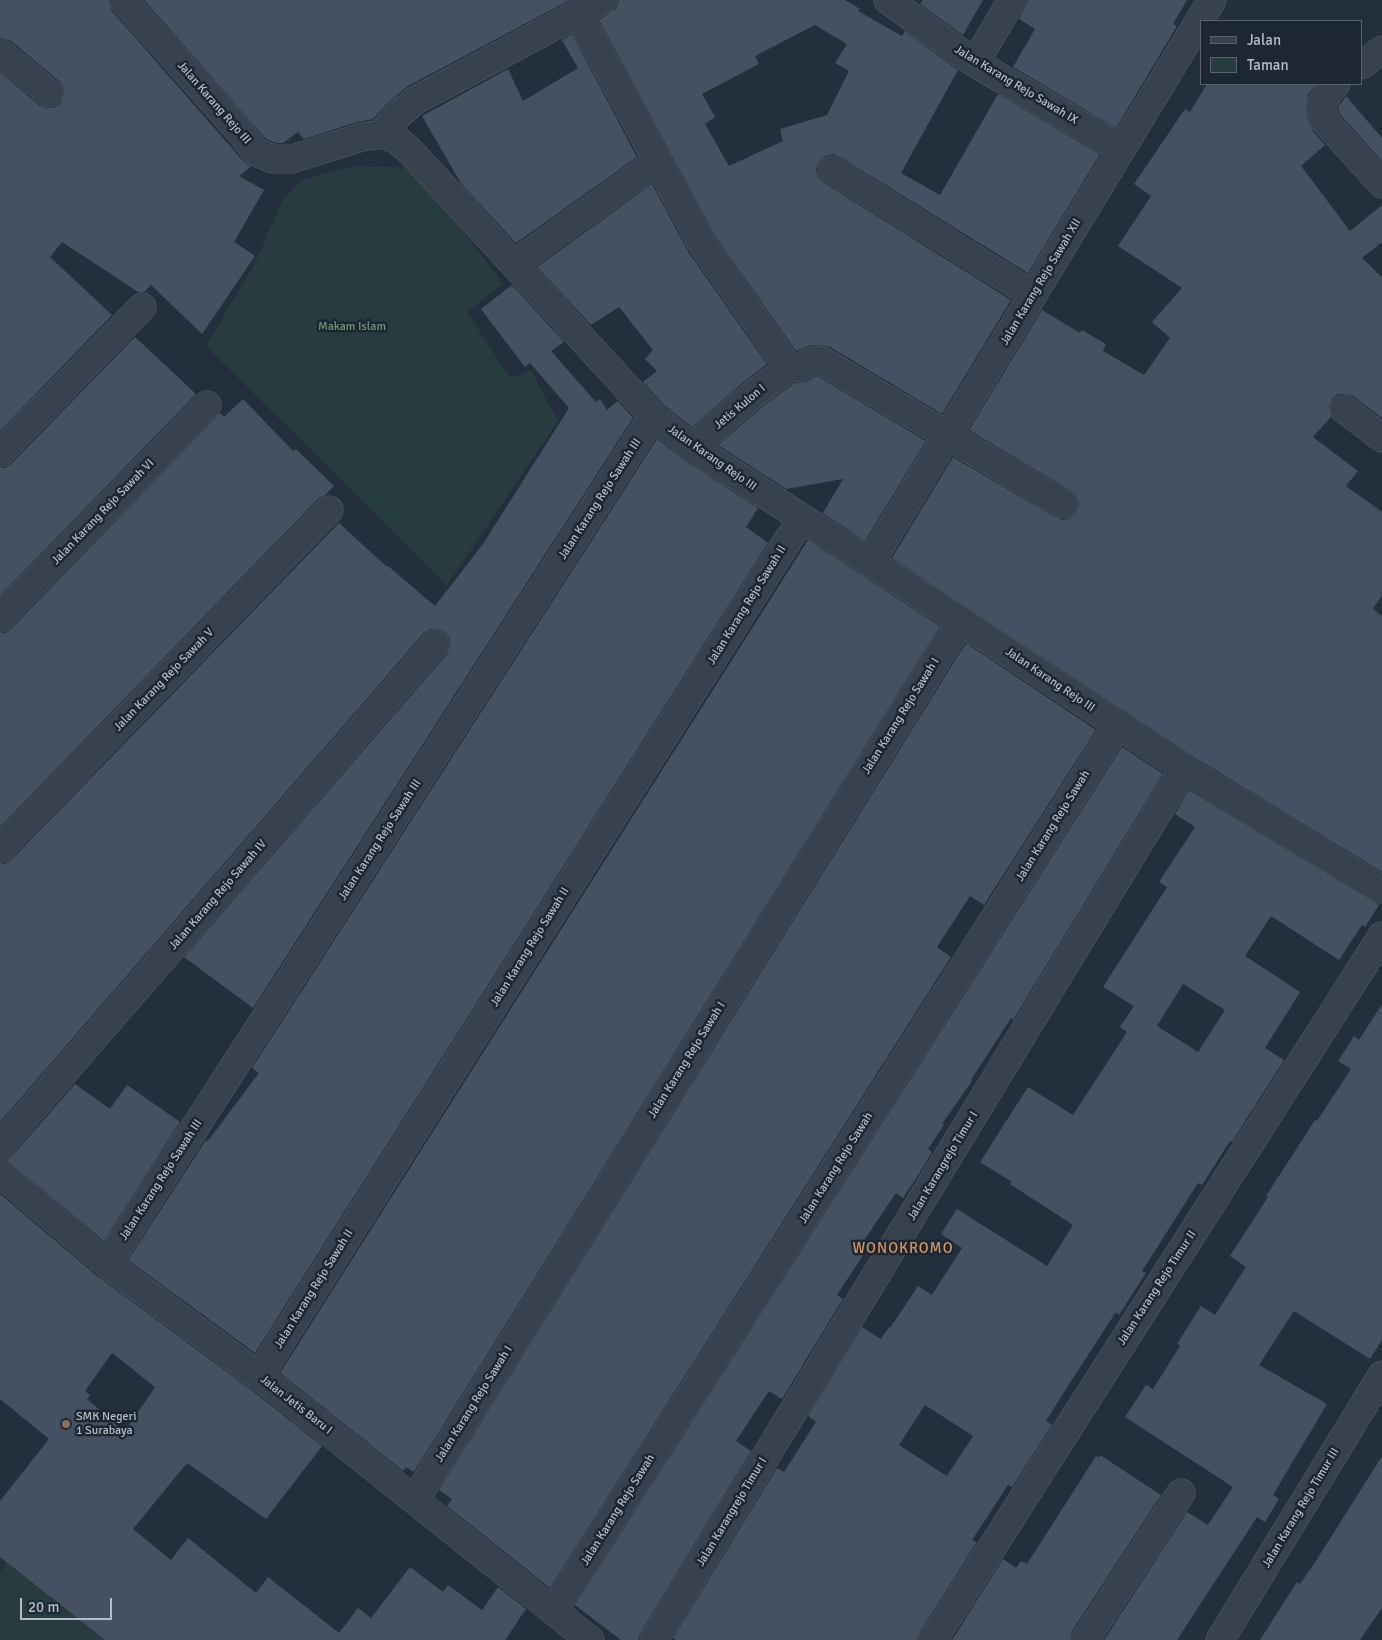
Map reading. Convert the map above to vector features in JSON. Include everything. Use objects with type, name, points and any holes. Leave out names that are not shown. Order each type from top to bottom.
[{"type":"street","name":"Jalan Karang Rejo III","points":[[123,0],[256,152],[273,159],[292,159],[362,137],[381,134],[396,139],[411,152],[654,416],[692,447],[961,621],[1184,769],[1382,890]]},
{"type":"street","points":[[381,134],[399,114],[416,100],[603,0]]},
{"type":"street","name":"Jalan Karang Rejo Sawah IX","points":[[888,0],[975,62],[1122,149]]},
{"type":"street","points":[[975,62],[1012,0]]},
{"type":"street","name":"Jalan Karang Rejo Sawah XII","points":[[870,563],[1212,0]]},
{"type":"street","points":[[578,14],[702,244],[789,368],[799,367],[816,360],[822,361],[1064,504]]},
{"type":"street","points":[[1362,64],[1382,50]]},
{"type":"street","points":[[0,52],[49,93]]},
{"type":"street","points":[[1335,85],[1321,104],[1324,120],[1382,184]]},
{"type":"street","points":[[514,264],[658,161]]},
{"type":"street","points":[[832,170],[1033,296]]},
{"type":"street","points":[[0,453],[142,307]]},
{"type":"street","name":"Jetis Kulon I","points":[[692,447],[756,392],[789,368]]},
{"type":"street","name":"Jalan Karang Rejo Sawah VI","points":[[0,618],[207,405]]},
{"type":"street","points":[[1344,409],[1382,438]]},
{"type":"street","name":"Jalan Karang Rejo Sawah III","points":[[107,1264],[654,416]]},
{"type":"street","name":"Jalan Karang Rejo Sawah V","points":[[0,849],[329,510]]},
{"type":"street","name":"Jalan Karang Rejo Sawah II","points":[[259,1376],[802,518]]},
{"type":"street","name":"Jalan Karang Rejo Sawah I","points":[[415,1500],[961,621]]},
{"type":"street","name":"Jalan Karang Rejo Sawah IV","points":[[0,1146],[435,644]]},
{"type":"street","name":"Jalan Karang Rejo Sawah","points":[[554,1610],[1118,726]]},
{"type":"street","name":"Jalan Karangrejo Timur I","points":[[654,1640],[1184,769]]},
{"type":"street","name":"Jalan Karang Rejo Timur II","points":[[933,1640],[1382,936]]},
{"type":"street","name":"Jalan Jetis Baru I","points":[[0,1173],[107,1264],[259,1376],[554,1610],[583,1638]]},
{"type":"street","name":"Jalan Karang Rejo Timur III","points":[[1220,1640],[1382,1375]]},
{"type":"street","points":[[1085,1640],[1181,1494]]},
{"type":"green space","name":"Makam Islam","points":[[354,166],[415,168],[503,284],[467,312],[510,378],[531,370],[558,421],[447,585],[206,346],[255,263],[282,201],[301,180]]},
{"type":"green space","points":[[7,1563],[105,1640],[0,1640],[0,1572]]},
{"type":"building","points":[[0,0],[108,0],[111,10],[244,162],[251,167],[239,176],[264,190],[234,242],[255,256],[202,334],[151,285],[144,292],[138,292],[62,242],[50,257],[112,315],[0,431],[0,72],[39,105],[46,108],[54,108],[61,103],[64,95],[63,87],[59,81],[10,40],[0,37]]},
{"type":"building","points":[[144,0],[570,0],[408,86],[373,119],[357,122],[304,139],[298,132],[283,143],[276,143],[266,139]]},
{"type":"building","points":[[619,0],[845,0],[860,9],[858,11],[902,36],[905,31],[958,70],[901,173],[940,195],[998,94],[1100,154],[1028,273],[840,157],[833,154],[825,156],[819,162],[816,169],[818,177],[824,183],[1011,300],[942,414],[830,347],[811,345],[796,351],[715,236],[599,20],[616,9]],"holes":[[[815,25],[847,44],[835,63],[849,71],[827,115],[780,129],[783,141],[729,166],[705,124],[715,117],[702,94],[759,64],[755,56]]]},
{"type":"building","points":[[923,0],[983,0],[963,35],[920,4]]},
{"type":"building","points":[[1028,0],[1187,0],[1173,24],[1177,26],[1116,128],[1013,67],[1035,29],[1019,19]]},
{"type":"building","points":[[572,34],[637,157],[516,243],[462,185],[422,116],[508,69],[523,101],[578,68],[562,40]]},
{"type":"building","points":[[1206,85],[1315,85],[1308,95],[1306,107],[1312,130],[1325,145],[1301,166],[1350,231],[1382,205],[1382,242],[1362,258],[1382,277],[1382,418],[1353,396],[1338,394],[1332,399],[1329,407],[1331,417],[1313,437],[1358,471],[1346,486],[1382,512],[1382,595],[1373,609],[1382,616],[1382,872],[1192,756],[892,558],[953,457],[1055,517],[1063,520],[1070,518],[1076,512],[1079,504],[1076,496],[1071,491],[969,430],[1042,310],[1080,333],[1082,330],[1106,344],[1103,351],[1144,375],[1170,338],[1152,322],[1182,288],[1118,246],[1151,196],[1134,184],[1185,109],[1190,112]]},
{"type":"building","points":[[1346,96],[1382,138],[1382,161],[1339,113],[1338,107]]},
{"type":"building","points":[[652,184],[689,253],[767,364],[692,427],[664,405],[643,382],[657,371],[645,359],[653,350],[619,307],[591,325],[537,267]]},
{"type":"building","points":[[512,285],[564,342],[551,351],[596,402],[600,399],[607,410],[618,401],[633,418],[253,1008],[184,957],[447,654],[450,647],[450,639],[445,632],[430,629],[423,634],[0,1122],[0,864],[5,864],[11,860],[339,523],[387,567],[435,606],[483,544],[569,408],[530,363],[525,367],[481,309]]},
{"type":"building","points":[[135,337],[196,394],[0,596],[0,468],[5,468],[11,464]]},
{"type":"building","points":[[817,376],[926,441],[865,541],[823,513],[843,479],[786,489],[718,445],[766,404],[795,383],[805,382]]},
{"type":"building","points":[[243,399],[293,451],[296,449],[334,486],[318,499],[0,827],[0,633],[5,633],[11,629],[220,413],[224,417]]},
{"type":"building","points":[[657,439],[684,460],[758,508],[746,527],[768,543],[255,1353],[128,1260],[206,1140],[208,1141],[259,1073],[252,1068]]},
{"type":"building","points":[[808,540],[940,626],[414,1472],[406,1467],[403,1471],[280,1373]]},
{"type":"building","points":[[966,643],[1096,730],[984,905],[970,896],[937,947],[951,957],[550,1588],[447,1506],[452,1499],[439,1490]]},
{"type":"building","points":[[1122,747],[1163,774],[1013,1020],[1011,1018],[972,1081],[942,1124],[944,1125],[928,1149],[932,1152],[921,1171],[903,1198],[896,1193],[865,1239],[871,1243],[837,1295],[843,1299],[782,1399],[769,1391],[736,1441],[751,1451],[641,1632],[638,1640],[621,1640],[575,1605]]},
{"type":"building","points":[[1189,790],[1379,905],[1365,927],[1362,925],[1339,960],[1271,916],[1245,956],[1300,992],[1265,1048],[1284,1060],[1202,1185],[1198,1183],[1142,1271],[1146,1273],[1119,1315],[1116,1312],[1073,1378],[1046,1421],[1052,1425],[1012,1487],[1008,1485],[972,1540],[977,1542],[920,1632],[917,1640],[676,1640],[673,1638],[777,1468],[784,1472],[816,1422],[808,1416],[862,1327],[881,1339],[918,1286],[932,1295],[962,1248],[941,1234],[957,1209],[1047,1266],[1073,1225],[980,1162],[1028,1087],[1073,1115],[1127,1032],[1120,1027],[1134,1006],[1103,987],[1167,887],[1159,882],[1195,827],[1175,814]],"holes":[[[1183,984],[1225,1010],[1198,1052],[1157,1026]],[[925,1405],[973,1436],[947,1476],[899,1445]]]},
{"type":"building","points":[[1382,1004],[1382,1340],[1370,1359],[1294,1311],[1259,1365],[1327,1404],[1273,1495],[1279,1499],[1265,1522],[1257,1517],[1177,1640],[1104,1640],[1187,1512],[1208,1525],[1233,1487],[1125,1417],[1146,1385],[1153,1389],[1180,1346],[1177,1344],[1201,1306],[1215,1315],[1246,1267],[1230,1256],[1315,1120],[1317,1121],[1351,1069],[1338,1061],[1354,1036],[1359,1040]]},
{"type":"building","points":[[75,1084],[110,1109],[127,1085],[180,1122],[104,1241],[7,1160]]},
{"type":"building","points":[[0,1194],[97,1276],[249,1388],[322,1446],[266,1519],[187,1463],[133,1529],[171,1560],[188,1538],[256,1593],[268,1577],[339,1633],[358,1608],[371,1618],[410,1567],[443,1592],[448,1585],[482,1610],[498,1587],[526,1609],[505,1640],[105,1640],[0,1557],[0,1501],[49,1439],[0,1399]],"holes":[[[112,1353],[155,1387],[125,1431],[87,1399],[90,1395],[85,1391]]]},
{"type":"building","points":[[1100,1455],[1161,1495],[1072,1631],[1070,1640],[952,1640],[1003,1559],[1016,1568],[1021,1561],[1027,1564],[1096,1456],[1099,1457]]},
{"type":"building","points":[[1382,1456],[1382,1608],[1360,1640],[1260,1640],[1297,1582],[1300,1584],[1314,1564]]},
{"type":"place","name":"SMK Negeri 1 Surabaya","points":[[66,1424]]},
{"type":"district","name":"WONOKROMO","points":[[903,1249]]}]
